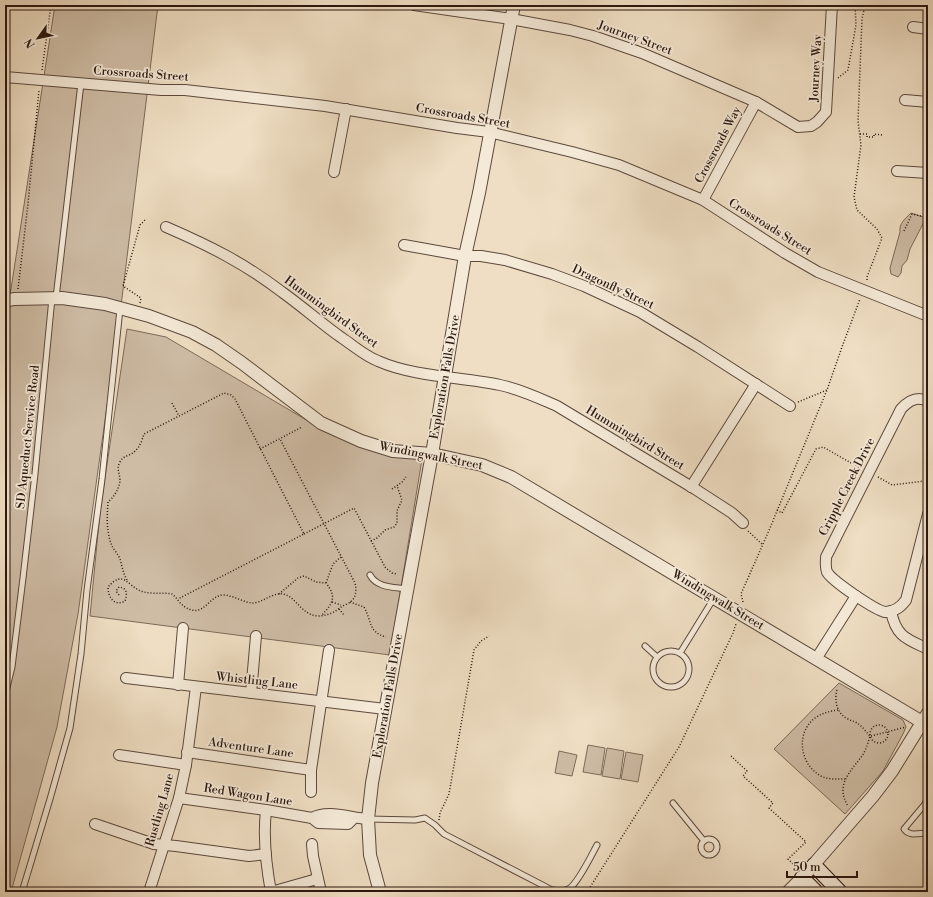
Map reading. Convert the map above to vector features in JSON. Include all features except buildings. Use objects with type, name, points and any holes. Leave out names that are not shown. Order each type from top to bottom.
[{"type":"main road","points":[[814,865],[840,892]]},
{"type":"main road","points":[[802,878],[816,892]]},
{"type":"street","name":"Journey Street","points":[[414,5],[511,19],[570,30],[620,45],[756,102],[798,127],[811,126]]},
{"type":"street","name":"Exploration Falls Drive","points":[[380,892],[370,855],[368,819],[372,783],[432,454],[465,256],[479,193],[489,132],[514,5]]},
{"type":"street","name":"Journey Way","points":[[811,126],[826,112],[832,5]]},
{"type":"street","points":[[913,28],[928,29]]},
{"type":"street","name":"Crossroads Street","points":[[5,77],[161,90],[185,90],[346,109],[489,132],[572,152],[618,165],[703,200],[785,253],[818,272],[928,316]]},
{"type":"street","points":[[905,100],[928,102]]},
{"type":"street","name":"Crossroads Way","points":[[703,200],[756,102]]},
{"type":"street","points":[[334,172],[346,109]]},
{"type":"street","points":[[897,171],[928,173]]},
{"type":"street","name":"Hummingbird Street","points":[[166,227],[205,244],[249,268],[281,290],[333,332],[378,361],[408,370],[502,385],[527,393],[557,406],[691,487],[732,513],[743,523]]},
{"type":"street","name":"Dragonfly Street","points":[[404,245],[465,256],[482,256],[528,266],[576,282],[640,312],[790,406]]},
{"type":"street","name":"Windingwalk Street","points":[[5,301],[14,299],[54,298],[105,304],[149,316],[198,335],[242,363],[321,423],[361,441],[393,451],[432,454],[482,465],[511,477],[816,659],[926,720]]},
{"type":"street","points":[[691,487],[756,384]]},
{"type":"street","name":"Cripple Creek Drive","points":[[891,611],[879,610],[856,596],[828,574],[825,568],[826,557],[901,409],[911,400],[916,399],[928,401]]},
{"type":"street","points":[[928,514],[906,600],[902,605],[891,611],[896,628],[900,634],[928,649]]},
{"type":"street","points":[[816,659],[856,596]]},
{"type":"street","points":[[178,685],[183,628]]},
{"type":"street","points":[[251,693],[256,636]]},
{"type":"street","points":[[311,792],[311,770],[328,650]]},
{"type":"street","name":"Whistling Lane","points":[[126,678],[385,709]]},
{"type":"street","name":"Rustling Lane","points":[[149,892],[179,798],[186,764],[196,687]]},
{"type":"street","points":[[788,892],[814,865],[873,796],[926,720]]},
{"type":"street","name":"Adventure Lane","points":[[187,752],[311,770]]},
{"type":"street","points":[[118,755],[186,764]]},
{"type":"street","name":"Red Wagon Lane","points":[[179,798],[312,818],[318,823],[348,824],[353,819],[368,819]]},
{"type":"street","points":[[266,810],[266,854],[271,892],[317,879]]},
{"type":"street","points":[[95,824],[163,846],[176,846],[249,856],[266,854]]},
{"type":"street","points":[[312,844],[317,879],[321,892]]},
{"type":"lane","name":"SD Aqueduct Service Road","points":[[5,696],[12,667],[54,298],[81,83]]},
{"type":"lane","points":[[22,892],[70,728],[81,654],[87,590],[102,479],[121,308]]},
{"type":"lane","points":[[370,575],[372,579],[378,583],[389,587],[407,589]]},
{"type":"lane","points":[[680,653],[714,598]]},
{"type":"lane","points":[[645,646],[657,657]]},
{"type":"lane","points":[[670,650],[680,653],[685,657],[688,663],[688,675],[680,684],[674,687],[662,684],[657,680],[652,669],[657,657],[660,654],[670,650]]},
{"type":"lane","points":[[928,797],[925,804],[904,829],[910,834],[928,833]]},
{"type":"lane","points":[[673,803],[704,841]]},
{"type":"lane","points":[[368,819],[415,820],[425,818],[436,825],[444,834],[552,890],[559,891],[569,888],[572,885],[597,845]]},
{"type":"path","points":[[17,291],[28,204],[37,103],[52,5]]},
{"type":"path","points":[[838,78],[848,70],[856,25],[855,5]]},
{"type":"path","points":[[742,608],[743,601],[741,594],[763,545],[827,390],[867,283],[867,277],[882,238],[877,229],[857,210],[854,197],[861,145],[858,121],[861,25],[865,5]]},
{"type":"path","points":[[856,25],[861,25]]},
{"type":"path","points":[[860,134],[867,134],[867,137],[874,137],[874,134],[882,135]]},
{"type":"path","points":[[904,231],[912,214],[928,216]]},
{"type":"path","points":[[140,303],[141,298],[123,286],[140,225],[145,220]]},
{"type":"path","points":[[790,406],[827,390]]},
{"type":"path","points":[[280,439],[355,583],[356,594],[350,602],[339,609],[329,614],[316,616],[308,614],[285,594],[279,594],[253,603],[232,596],[218,596],[199,610],[190,610],[183,606],[172,594],[141,591],[127,580],[122,571],[119,558],[108,536],[108,502],[113,498],[118,489],[120,480],[118,468],[120,460],[135,452],[144,434],[224,393],[235,398],[304,534]]},
{"type":"path","points":[[172,403],[179,416]]},
{"type":"path","points":[[260,449],[302,427]]},
{"type":"path","points":[[777,510],[782,513],[816,450],[823,447],[892,485],[924,481],[928,489]]},
{"type":"path","points":[[392,489],[397,486],[406,476]]},
{"type":"path","points":[[371,541],[377,538],[385,530],[394,527],[397,523],[397,511],[402,500],[397,486]]},
{"type":"path","points":[[178,599],[354,508],[385,567],[392,573],[397,574]]},
{"type":"path","points":[[743,523],[750,534],[763,545]]},
{"type":"path","points":[[326,583],[333,564],[341,557]]},
{"type":"path","points":[[279,594],[298,578],[304,576],[316,582],[326,583]]},
{"type":"path","points":[[119,595],[116,590],[119,587],[123,587],[127,596],[125,602],[120,604],[115,603],[110,599],[108,587],[113,581],[119,578],[127,580]]},
{"type":"path","points":[[322,615],[332,602],[333,597],[326,583]]},
{"type":"path","points":[[332,602],[343,606]]},
{"type":"path","points":[[350,602],[364,607],[374,631],[378,635],[386,637]]},
{"type":"path","points":[[339,609],[344,615]]},
{"type":"path","points":[[587,892],[679,747],[733,633],[736,620]]},
{"type":"path","points":[[439,820],[440,813],[449,794],[474,650],[481,641],[489,636]]},
{"type":"path","points":[[838,690],[835,696],[838,710],[848,719],[856,721],[870,736],[873,741],[881,743],[888,738],[888,732],[884,727],[878,725],[871,730],[870,736],[866,750],[845,779],[843,794],[844,801],[848,806]]},
{"type":"path","points":[[838,710],[823,713],[813,719],[806,728],[802,738],[802,750],[805,760],[812,770],[821,776],[832,780],[845,779]]},
{"type":"path","points":[[870,736],[906,727]]},
{"type":"path","points":[[731,756],[747,771],[744,776],[773,803],[769,808],[806,842],[788,859],[794,865]]},
{"type":"shaded area","points":[[55,5],[158,5],[122,298],[78,614],[57,727],[11,892],[5,892],[5,312],[11,289]]},
{"type":"shaded area","points":[[911,213],[926,218],[898,277],[891,274],[890,268],[900,232],[900,226]]},
{"type":"shaded area","points":[[127,329],[166,337],[325,431],[422,459],[390,655],[90,616],[100,512]]},
{"type":"shaded area","points":[[839,683],[903,720],[906,727],[883,771],[845,814],[774,749]]},
{"type":"shaded area","points":[[588,745],[605,748],[601,775],[583,772]]},
{"type":"shaded area","points":[[607,748],[624,751],[620,779],[602,776]]},
{"type":"shaded area","points":[[559,751],[577,755],[572,776],[555,773]]},
{"type":"shaded area","points":[[626,752],[643,755],[638,782],[621,779]]}]
